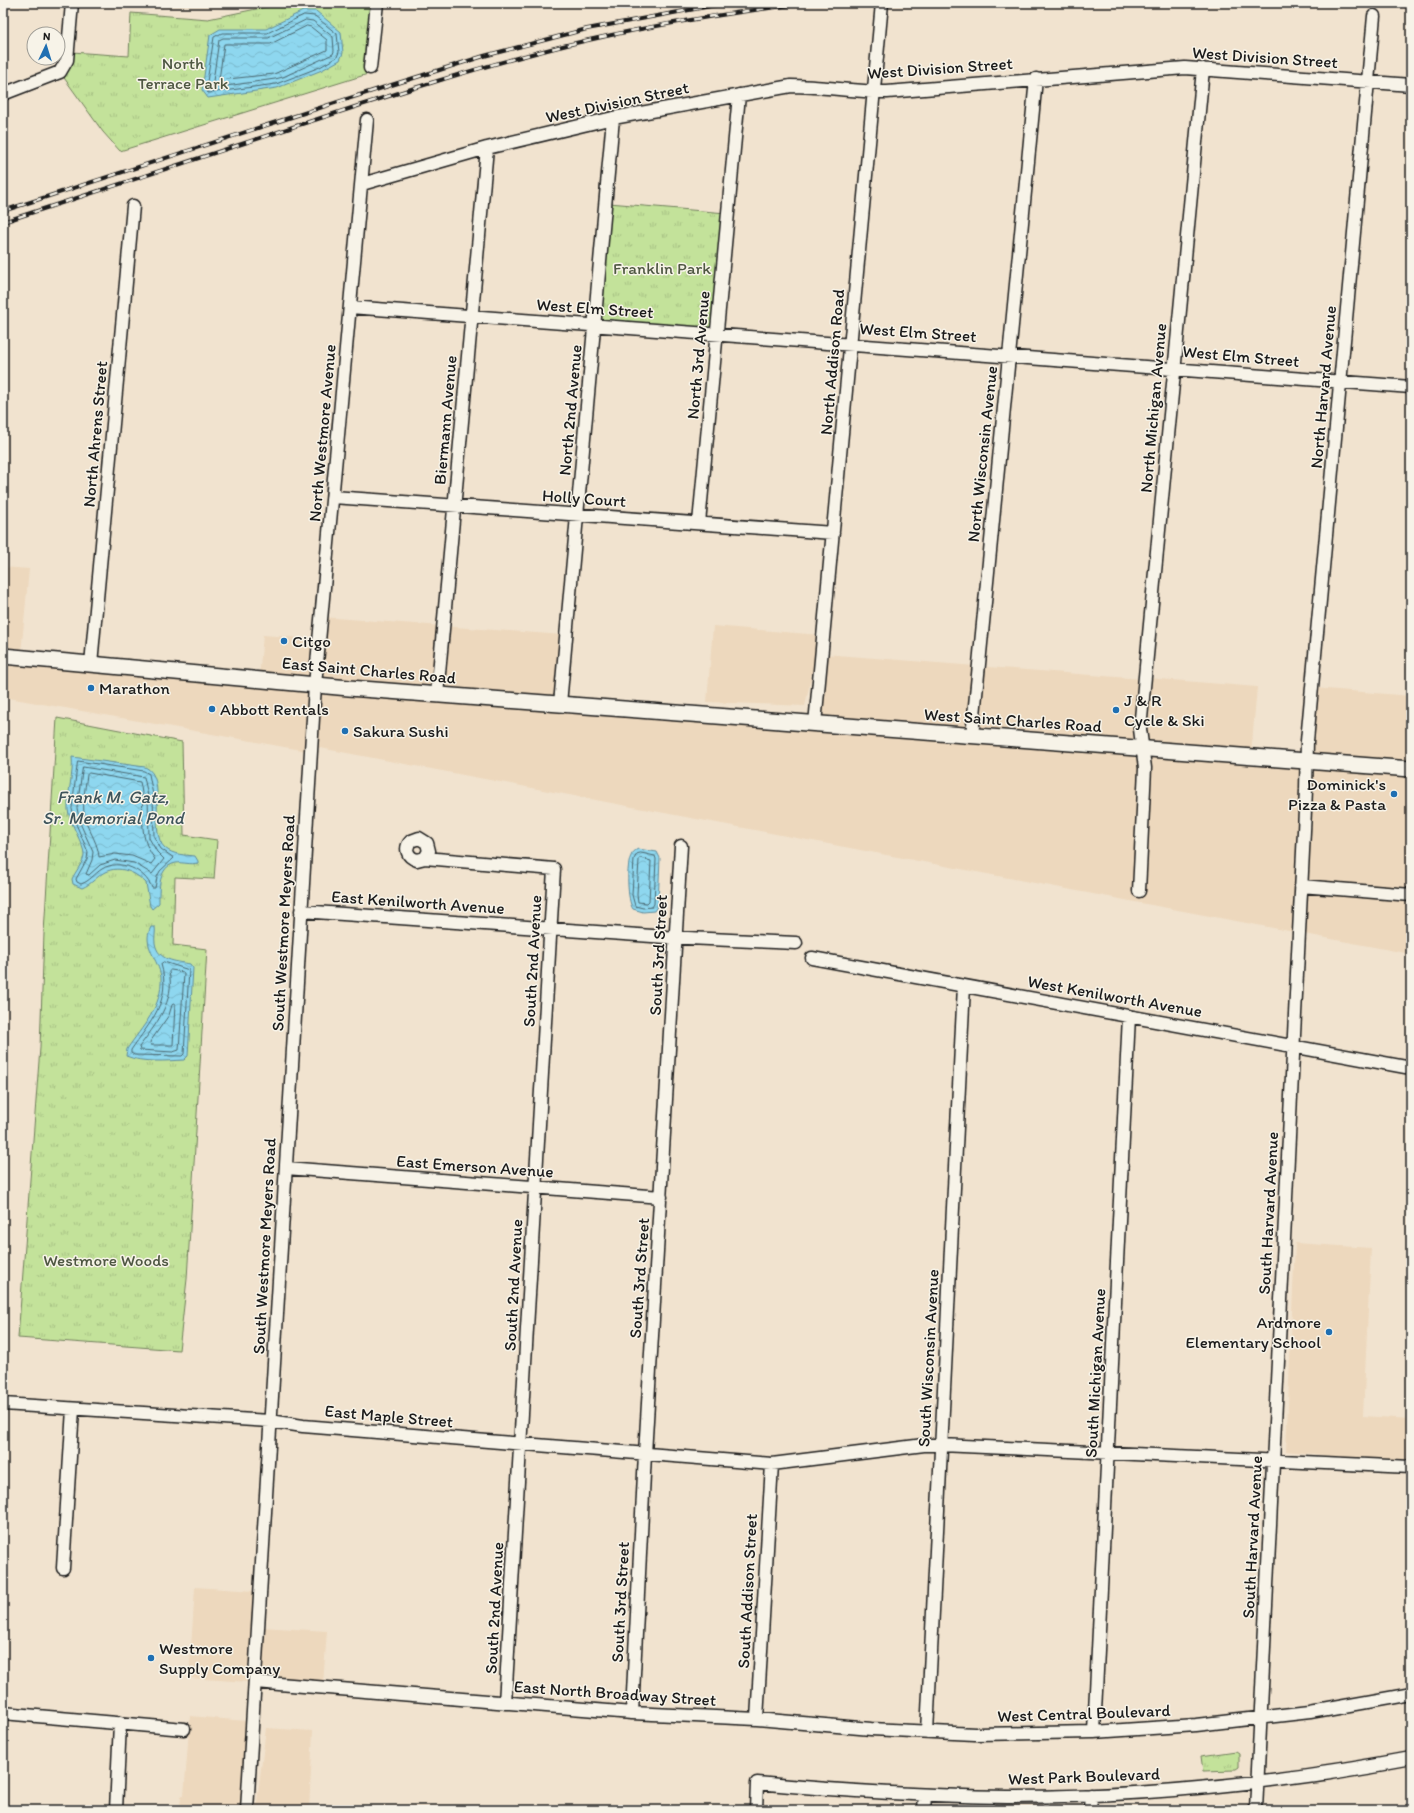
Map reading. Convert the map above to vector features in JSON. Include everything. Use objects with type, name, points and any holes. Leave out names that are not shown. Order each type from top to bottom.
[{"type":"main road","name":"East Saint Charles Road","points":[[3,656],[315,685],[731,717]]},
{"type":"main road","name":"West Saint Charles Road","points":[[731,717],[1411,770]]},
{"type":"street","points":[[3,94],[60,72],[67,60],[72,3]]},
{"type":"street","name":"North Addison Road","points":[[815,724],[882,3]]},
{"type":"street","points":[[370,68],[379,4]]},
{"type":"street","name":"North Harvard Avenue","points":[[1307,762],[1307,734],[1374,16]]},
{"type":"street","name":"West Division Street","points":[[362,184],[487,148],[614,118],[791,86],[814,86],[874,92],[1185,68],[1411,85]]},
{"type":"street","name":"North Michigan Avenue","points":[[1142,749],[1140,730],[1202,69]]},
{"type":"street","name":"North Wisconsin Avenue","points":[[972,736],[1036,79]]},
{"type":"street","name":"North 3rd Avenue","points":[[699,523],[739,95]]},
{"type":"street","name":"North 2nd Avenue","points":[[560,704],[614,118]]},
{"type":"street","name":"North Westmore Avenue","points":[[315,685],[367,120]]},
{"type":"street","name":"Biermann Avenue","points":[[437,694],[487,148]]},
{"type":"street","name":"North Ahrens Street","points":[[91,664],[133,206]]},
{"type":"street","name":"West Elm Street","points":[[350,307],[1411,387]]},
{"type":"street","name":"Holly Court","points":[[333,497],[833,533]]},
{"type":"street","name":"South Westmore Meyers Road","points":[[247,1810],[315,685]]},
{"type":"street","points":[[1139,891],[1145,768],[1142,749]]},
{"type":"street","name":"South Harvard Avenue","points":[[1256,1810],[1307,762]]},
{"type":"street","name":"South 3rd Street","points":[[632,1713],[645,1454],[681,846]]},
{"type":"street","name":"South 2nd Avenue","points":[[425,858],[554,869],[505,1702]]},
{"type":"street","points":[[1301,886],[1411,895]]},
{"type":"street","name":"East Kenilworth Avenue","points":[[301,911],[676,938],[689,937],[796,943]]},
{"type":"street","name":"West Kenilworth Avenue","points":[[812,958],[1411,1068]]},
{"type":"street","name":"South Wisconsin Avenue","points":[[927,1732],[964,986]]},
{"type":"street","name":"South Michigan Avenue","points":[[1094,1732],[1129,1016]]},
{"type":"street","name":"East Emerson Avenue","points":[[286,1168],[661,1197]]},
{"type":"street","name":"East Maple Street","points":[[3,1404],[270,1421],[303,1426],[772,1464],[941,1444],[1411,1467]]},
{"type":"street","points":[[63,1568],[73,1409]]},
{"type":"street","name":"South Addison Street","points":[[757,1719],[772,1464]]},
{"type":"street","name":"East North Broadway Street","points":[[255,1682],[632,1713],[757,1719]]},
{"type":"street","name":"West Central Boulevard","points":[[757,1719],[864,1729],[975,1734],[1094,1732],[1196,1725],[1260,1718],[1350,1706],[1411,1694]]},
{"type":"street","points":[[3,1713],[184,1729]]},
{"type":"street","points":[[116,1810],[120,1723]]},
{"type":"street","name":"West Park Boulevard","points":[[756,1810],[757,1783],[925,1795],[1008,1797],[1091,1795],[1258,1782],[1411,1758]]},
{"type":"street","points":[[924,1810],[925,1795]]},
{"type":"street","points":[[1090,1810],[1091,1795]]},
{"type":"shaded area","points":[[3,567],[29,569],[21,654],[3,653]]},
{"type":"shaded area","points":[[322,617],[563,635],[558,702],[318,683]]},
{"type":"shaded area","points":[[713,626],[820,635],[805,706],[707,702]]},
{"type":"shaded area","points":[[263,635],[317,639],[313,682],[259,677]]},
{"type":"shaded area","points":[[824,654],[1142,679],[1139,746],[819,722]]},
{"type":"shaded area","points":[[3,659],[312,686],[307,751],[3,697]]},
{"type":"shaded area","points":[[1148,678],[1257,687],[1251,754],[1145,746]]},
{"type":"shaded area","points":[[318,688],[1411,773],[1411,954],[315,747]]},
{"type":"shaded area","points":[[1314,688],[1411,696],[1411,767],[1309,759]]},
{"type":"shaded area","name":"Ardmore Elementary School","points":[[1295,1243],[1371,1248],[1363,1416],[1411,1419],[1411,1464],[1286,1451]]},
{"type":"shaded area","points":[[195,1587],[254,1591],[248,1682],[189,1678]]},
{"type":"shaded area","points":[[261,1627],[327,1631],[323,1684],[259,1679]]},
{"type":"shaded area","points":[[190,1716],[246,1721],[241,1810],[180,1810],[181,1796],[184,1796]]},
{"type":"shaded area","points":[[266,1728],[313,1731],[309,1810],[256,1810]]},
{"type":"green space","name":"North Terrace Park","points":[[285,3],[375,3],[368,74],[120,151],[103,132],[62,75],[72,52],[129,56],[131,13],[208,19]]},
{"type":"green space","name":"Franklin Park","points":[[609,203],[726,213],[715,332],[598,323]]},
{"type":"green space","name":"Westmore Woods","points":[[57,718],[182,742],[184,835],[217,840],[214,879],[175,877],[173,945],[207,949],[187,1279],[179,1350],[18,1338],[40,1048],[44,933]]},
{"type":"green space","points":[[1236,1751],[1239,1753],[1239,1768],[1236,1770],[1203,1771],[1201,1756]]},
{"type":"water","points":[[303,11],[316,11],[341,32],[343,53],[340,60],[322,70],[277,88],[208,98],[202,90],[210,35],[220,29],[266,29]]},
{"type":"water","name":"Frank M. Gatz, Sr. Memorial Pond","points":[[72,757],[145,767],[152,773],[156,782],[157,818],[160,840],[165,848],[172,852],[195,856],[198,863],[176,863],[170,865],[166,869],[161,879],[159,903],[152,909],[150,906],[146,883],[127,871],[116,869],[105,872],[82,888],[73,884],[72,879],[81,864],[84,854],[82,845],[71,822],[68,810]]},
{"type":"water","points":[[638,849],[657,852],[660,858],[658,905],[654,911],[643,912],[633,909],[629,899],[629,861],[634,851]]},
{"type":"water","points":[[151,927],[155,927],[155,943],[157,949],[163,957],[173,961],[190,964],[193,968],[188,1056],[184,1060],[147,1061],[126,1056],[127,1049],[155,1007],[161,988],[160,971],[149,946],[148,940],[148,934]]},
{"type":"railway","points":[[3,211],[484,56],[587,29],[727,3]]},
{"type":"railway","points":[[3,222],[462,73],[567,45],[656,26],[746,11],[807,3]]},
{"type":"place","name":"Citgo","points":[[284,641]]},
{"type":"place","name":"Marathon","points":[[91,688]]},
{"type":"place","name":"Abbott Rentals","points":[[212,709]]},
{"type":"place","name":"J & R Cycle & Ski","points":[[1116,710]]},
{"type":"place","name":"Sakura Sushi","points":[[345,731]]},
{"type":"place","name":"Dominick's Pizza & Pasta","points":[[1394,794]]},
{"type":"place","name":"Ardmore Elementary School","points":[[1329,1332]]},
{"type":"place","name":"Westmore Supply Company","points":[[151,1658]]}]
